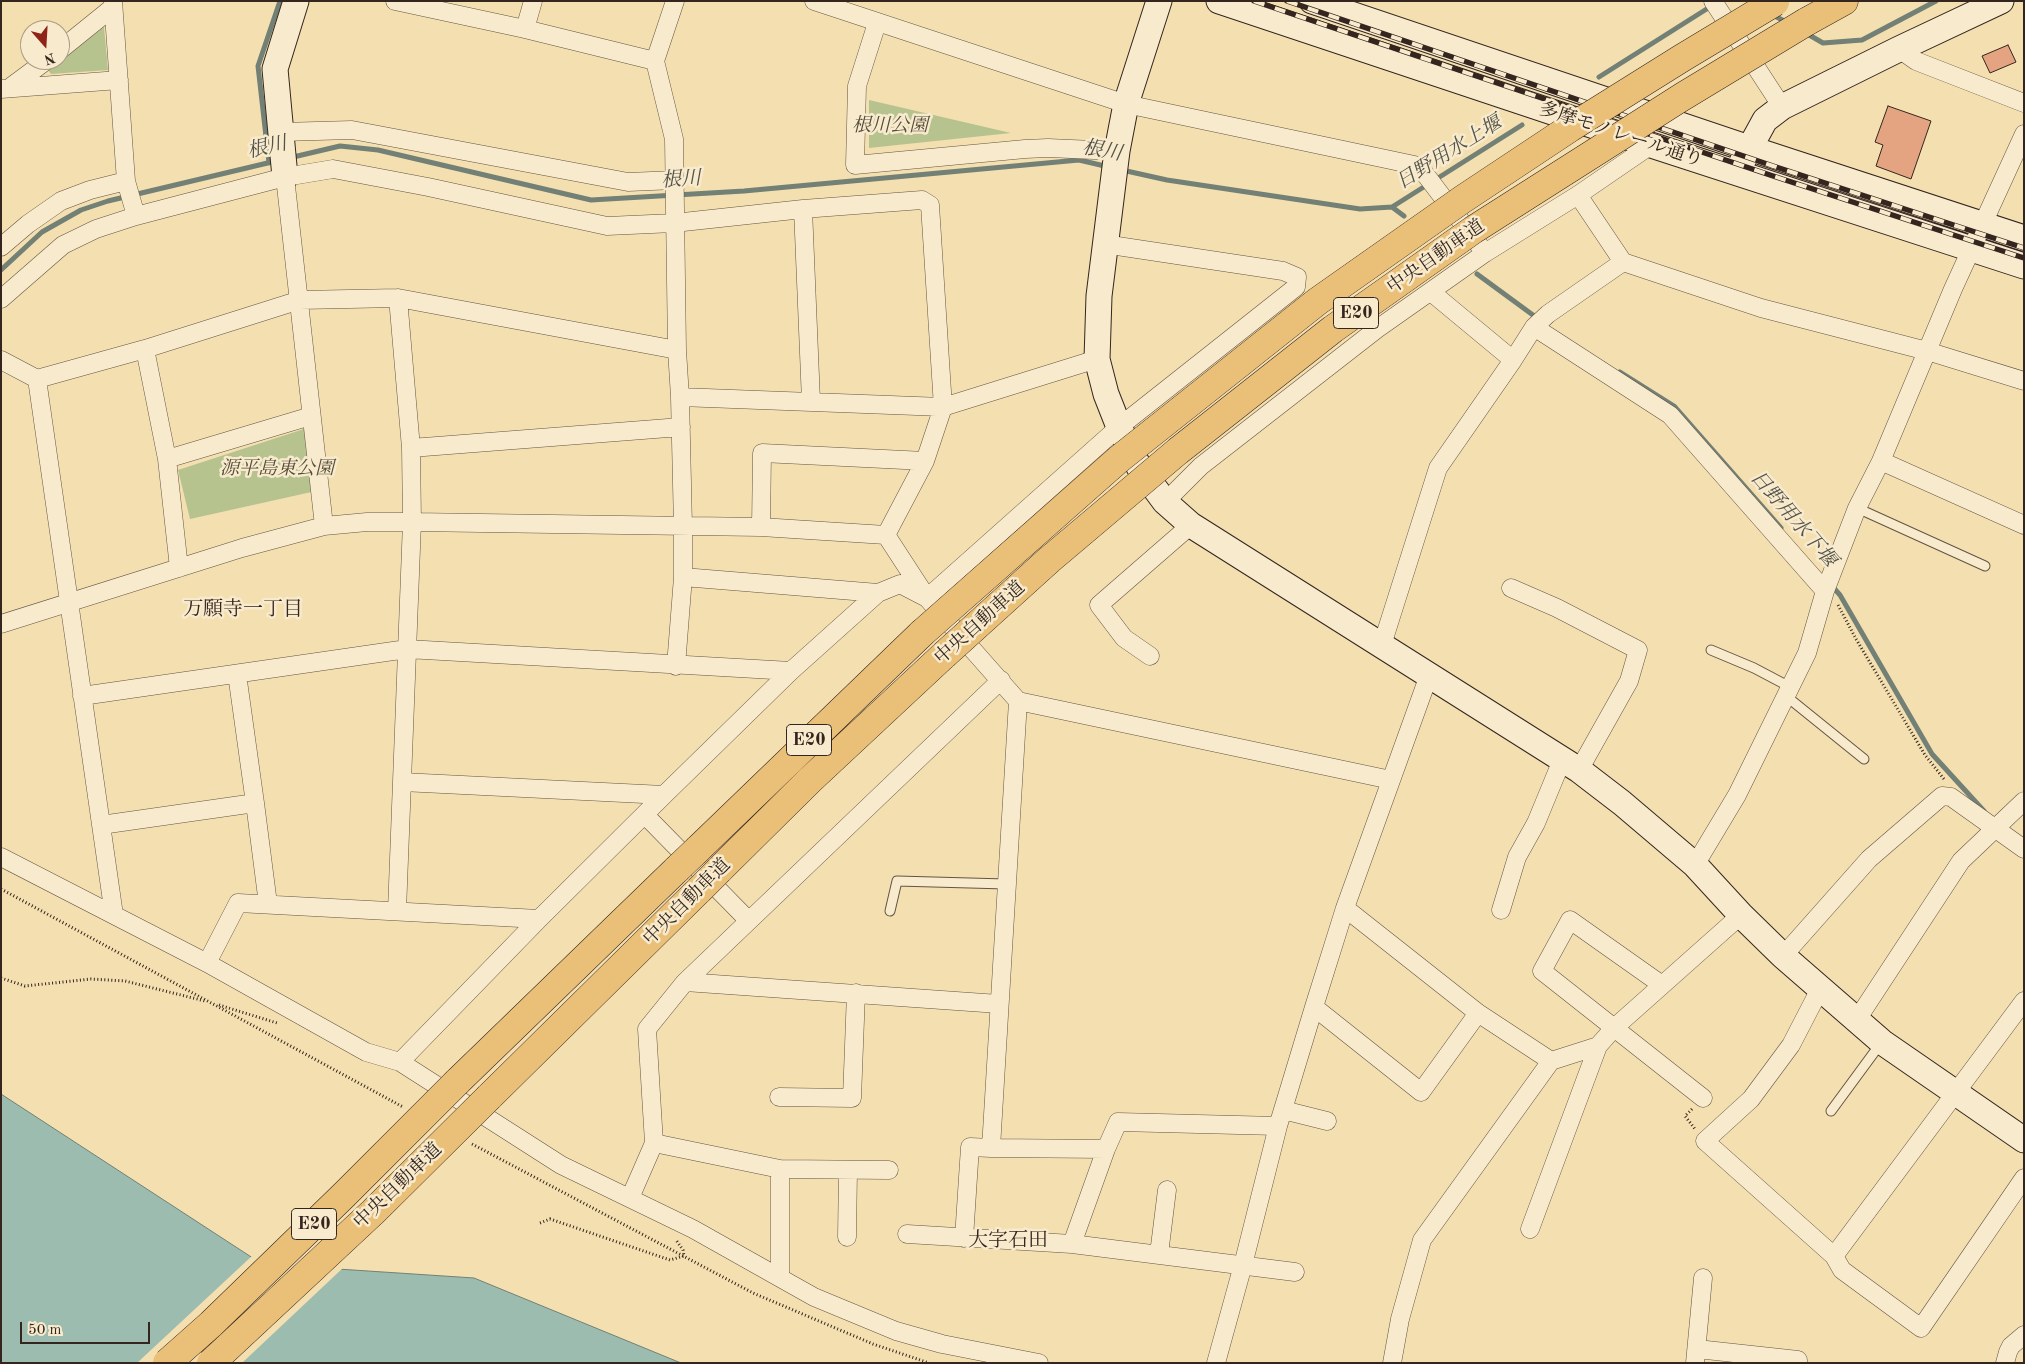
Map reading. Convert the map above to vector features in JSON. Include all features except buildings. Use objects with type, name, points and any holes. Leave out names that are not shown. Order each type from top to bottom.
[{"type":"highway","name":"中央自動車道","points":[[212,1363],[366,1218],[810,780],[1049,560],[1178,451],[1333,329],[1473,230],[1682,98],[1806,22],[1844,1]]},
{"type":"highway","name":"中央自動車道","points":[[167,1363],[211,1324],[344,1195],[456,1082],[922,633],[1119,459],[1318,301],[1463,198],[1682,58],[1777,2]]},
{"type":"main road","points":[[285,177],[275,68],[296,1]]},
{"type":"main road","points":[[1159,1],[1126,104],[1115,165],[1099,296],[1097,360],[1106,394],[1119,427],[1139,467],[1164,502],[1191,525],[1570,765],[1622,803],[1695,865],[1783,956],[1882,1042],[2024,1140]]},
{"type":"main road","name":"多摩モノレール通り","points":[[1219,1],[1736,173],[2024,266]]},
{"type":"main road","name":"多摩モノレール通り","points":[[1312,1],[2024,238]]},
{"type":"main road","points":[[1736,173],[1765,120],[1782,107],[2001,1]]},
{"type":"main road","points":[[1595,96],[1624,111],[1668,128],[1665,136],[1651,145]]},
{"type":"street","points":[[395,1],[525,29],[656,61]]},
{"type":"street","points":[[525,29],[534,1]]},
{"type":"street","points":[[675,1],[656,61],[674,139],[677,350],[683,527],[683,578],[676,666]]},
{"type":"street","points":[[814,1],[1126,104],[1419,166],[1485,253]]},
{"type":"street","points":[[70,42],[113,5]]},
{"type":"street","points":[[113,5],[126,181],[136,216]]},
{"type":"street","points":[[1717,8],[1782,107]]},
{"type":"street","points":[[877,23],[857,86],[855,165],[1025,148],[1048,148],[1115,165]]},
{"type":"street","points":[[1899,49],[1916,60],[2024,103]]},
{"type":"street","points":[[3,91],[33,70]]},
{"type":"street","points":[[3,91],[119,80]]},
{"type":"street","points":[[281,132],[352,130],[628,182],[675,183]]},
{"type":"street","points":[[1695,865],[1737,795],[1807,654],[1828,585],[1857,508],[1881,461],[1971,249],[2024,134]]},
{"type":"street","points":[[1164,502],[1200,466],[1325,368],[1485,253],[1578,195],[1651,145]]},
{"type":"street","points":[[1,299],[63,245],[96,229],[136,216],[285,177],[333,169],[428,187],[607,226],[675,217],[922,200],[930,205],[943,407],[925,461],[886,534]]},
{"type":"street","points":[[285,177],[300,300],[310,416],[324,526]]},
{"type":"street","points":[[1,248],[28,224],[61,201],[90,190],[126,181]]},
{"type":"street","points":[[1578,195],[1623,262],[1762,308],[1927,351],[2024,381]]},
{"type":"street","points":[[803,209],[811,401]]},
{"type":"street","points":[[927,598],[1119,427],[1296,287],[1297,277],[1283,271],[1104,244]]},
{"type":"street","points":[[1382,645],[1438,468],[1534,327],[1548,314],[1623,262]]},
{"type":"street","points":[[1431,292],[1513,360]]},
{"type":"street","points":[[1,360],[37,379],[145,349],[300,300],[398,298],[677,350]]},
{"type":"street","points":[[397,911],[412,522],[411,448],[398,298]]},
{"type":"street","points":[[1534,327],[1670,415],[1828,585]]},
{"type":"street","points":[[145,349],[168,459],[179,568]]},
{"type":"street","points":[[680,397],[943,407],[1097,360]]},
{"type":"street","points":[[37,379],[114,915]]},
{"type":"street","points":[[168,459],[310,416]]},
{"type":"street","points":[[411,448],[681,427]]},
{"type":"street","points":[[761,527],[762,453],[925,461]]},
{"type":"street","points":[[1881,461],[2024,525]]},
{"type":"street","points":[[1,624],[242,548],[324,526],[367,522],[412,522],[761,527],[886,534]]},
{"type":"street","points":[[1150,656],[1124,638],[1099,605],[1191,525]]},
{"type":"street","points":[[886,534],[927,598],[1018,701],[1390,780]]},
{"type":"street","points":[[683,578],[878,593]]},
{"type":"street","points":[[400,1062],[644,814],[791,672],[878,593],[900,584],[927,598]]},
{"type":"street","points":[[1501,910],[1517,857],[1570,765],[1629,681],[1638,650],[1557,608],[1511,588]]},
{"type":"street","points":[[82,696],[407,648],[791,672]]},
{"type":"street","points":[[237,674],[268,904]]},
{"type":"street","points":[[1216,1363],[1281,1118],[1314,1007],[1345,908],[1428,676]]},
{"type":"street","points":[[630,1198],[654,1143],[647,1029],[685,982],[1001,680]]},
{"type":"street","points":[[990,1148],[1018,701]]},
{"type":"street","points":[[402,782],[664,795]]},
{"type":"street","points":[[1783,956],[1869,859],[1942,796],[1951,797],[2024,849]]},
{"type":"street","points":[[1856,1020],[1961,862],[2024,801]]},
{"type":"street","points":[[101,825],[255,803]]},
{"type":"street","points":[[644,814],[748,920]]},
{"type":"street","points":[[1,857],[207,963],[366,1052],[400,1062],[561,1165],[693,1229],[780,1276],[814,1297],[896,1331],[942,1344],[1039,1363]]},
{"type":"street","points":[[207,963],[238,904],[539,919]]},
{"type":"street","points":[[1345,908],[1478,1013],[1551,1061]]},
{"type":"street","points":[[1530,1229],[1598,1046],[1614,1028],[1742,915]]},
{"type":"street","points":[[1662,985],[1570,920],[1542,971],[1703,1098]]},
{"type":"street","points":[[685,982],[999,1004]]},
{"type":"street","points":[[1820,989],[1791,1045],[1752,1099],[1705,1141],[1834,1256],[1842,1270],[1921,1328],[2024,1178]]},
{"type":"street","points":[[779,1097],[852,1098],[856,994]]},
{"type":"street","points":[[1834,1256],[2024,1002]]},
{"type":"street","points":[[1314,1007],[1421,1092],[1478,1013]]},
{"type":"street","points":[[1392,1363],[1400,1319],[1422,1240],[1551,1061],[1598,1046]]},
{"type":"street","points":[[1072,1244],[1118,1122],[1281,1118],[1327,1121]]},
{"type":"street","points":[[654,1143],[780,1169],[889,1170]]},
{"type":"street","points":[[964,1238],[970,1147],[1106,1150]]},
{"type":"street","points":[[780,1169],[780,1276]]},
{"type":"street","points":[[847,1236],[848,1170]]},
{"type":"street","points":[[1159,1254],[1167,1190]]},
{"type":"street","points":[[907,1234],[1072,1244],[1295,1272]]},
{"type":"street","points":[[1703,1278],[1696,1356],[1798,1360],[1798,1363]]},
{"type":"street","points":[[2005,1363],[2011,1346],[2024,1335]]},
{"type":"lane","points":[[1857,508],[1985,566]]},
{"type":"lane","points":[[1711,650],[1754,668],[1788,692],[1864,759]]},
{"type":"lane","points":[[890,911],[897,881],[1006,884]]},
{"type":"lane","points":[[1831,1111],[1882,1042]]},
{"type":"path","points":[[1828,585],[1856,639],[1925,755],[1957,797],[1951,797]]},
{"type":"path","points":[[1,978],[24,986],[91,979],[125,981],[210,1002],[283,1025]]},
{"type":"path","points":[[1703,1098],[1685,1116],[1705,1141]]},
{"type":"path","points":[[540,1224],[550,1219],[670,1260],[684,1256],[683,1250],[674,1237]]},
{"type":"green space","points":[[104,27],[108,70],[51,74],[48,70],[70,70],[70,53]]},
{"type":"green space","name":"根川公園","points":[[869,100],[1011,133],[869,148]]},
{"type":"green space","name":"源平島東公園","points":[[307,428],[316,491],[190,519],[178,470]]},
{"type":"shaded area","points":[[1,1094],[262,1264],[474,1278],[681,1363],[1,1363]]},
{"type":"pier","points":[[253,1255],[263,1262],[344,1267],[242,1363],[137,1363]]},
{"type":"waterway","points":[[269,163],[258,66],[280,1]]},
{"type":"waterway","name":"日野用水上堰","points":[[1804,32],[1823,43],[1862,40],[1936,1]]},
{"type":"waterway","name":"日野用水上堰","points":[[1599,77],[1713,5]]},
{"type":"waterway","name":"日野用水上堰","points":[[1771,14],[1788,23]]},
{"type":"waterway","name":"根川","points":[[1122,170],[1167,180],[1360,209],[1392,207],[1522,125]]},
{"type":"waterway","name":"根川","points":[[289,158],[340,146],[378,150],[591,200],[744,191],[1079,160],[1109,167]]},
{"type":"waterway","name":"根川","points":[[1,270],[42,232],[81,210],[108,201],[276,161]]},
{"type":"waterway","name":"日野用水下堰","points":[[1392,207],[1404,216]]},
{"type":"waterway","name":"日野用水下堰","points":[[1477,274],[1537,318]]},
{"type":"waterway","name":"日野用水下堰","points":[[1620,372],[1674,406],[1781,528]]},
{"type":"waterway","name":"日野用水下堰","points":[[1831,585],[1840,595],[1932,754],[1984,811]]},
{"type":"railway","points":[[1254,1],[1770,175],[2024,258]]},
{"type":"railway","points":[[1287,1],[1773,166],[2024,248]]},
{"type":"district","name":"万願寺一丁目","points":[[243,610]]},
{"type":"district","name":"大字石田","points":[[1008,1241]]}]
